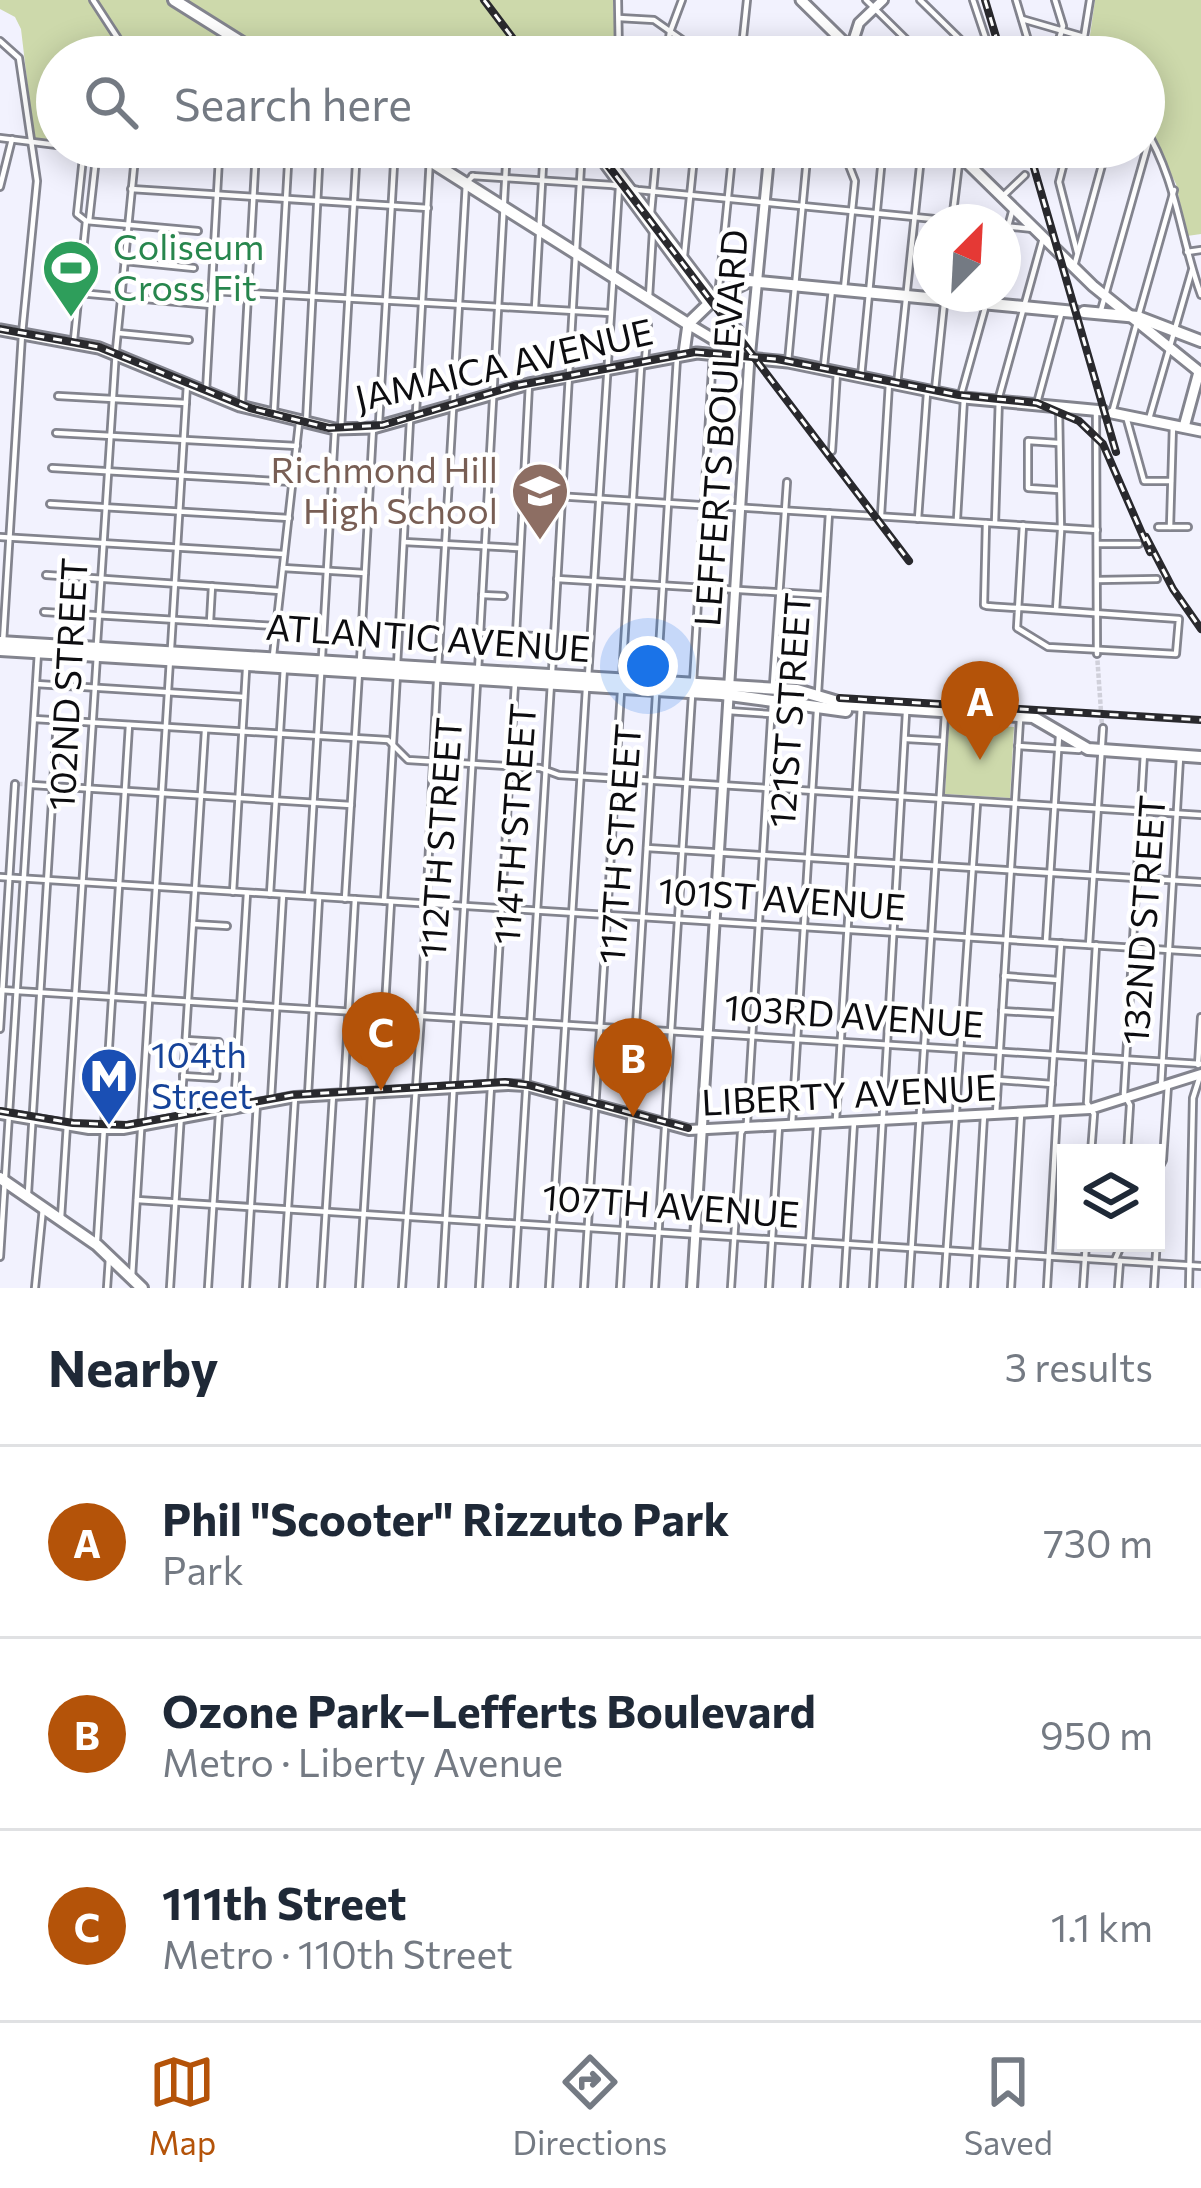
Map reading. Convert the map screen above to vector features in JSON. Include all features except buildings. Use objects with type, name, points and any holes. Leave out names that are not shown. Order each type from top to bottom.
[{"type":"main road","points":[[174,0],[231,36]]},
{"type":"main road","points":[[801,0],[834,36]]},
{"type":"main road","points":[[444,168],[688,324],[721,352],[962,398],[1106,412],[1201,431]]},
{"type":"main road","points":[[973,169],[1009,204]]},
{"type":"main road","points":[[1021,216],[1105,296],[1148,324],[1200,372],[1179,425]]},
{"type":"main road","points":[[688,324],[715,298],[742,283],[757,281],[913,296]]},
{"type":"main road","points":[[1021,306],[1100,314],[1201,340]]},
{"type":"main road","name":"117TH STREET","points":[[680,354],[688,324]]},
{"type":"main road","name":"JAMAICA AVENUE","points":[[0,330],[116,353],[240,406],[338,429],[376,428],[493,393],[606,368],[680,354],[721,352]]},
{"type":"main road","name":"ATLANTIC AVENUE","points":[[1,644],[38,652],[97,651]]},
{"type":"main road","name":"ATLANTIC AVENUE","points":[[1,644],[247,665],[322,665]]},
{"type":"main road","name":"ATLANTIC AVENUE","points":[[170,656],[273,658],[359,668],[692,688],[772,701],[1044,721],[1079,750],[1201,759]]},
{"type":"main road","name":"ATLANTIC AVENUE","points":[[478,675],[515,682],[551,680]]},
{"type":"main road","name":"ATLANTIC AVENUE","points":[[1059,738],[1101,753]]},
{"type":"main road","points":[[2,1180],[97,1245],[142,1288]]},
{"type":"street","points":[[93,0],[116,36]]},
{"type":"street","points":[[618,0],[620,36]]},
{"type":"street","points":[[669,36],[682,0]]},
{"type":"street","points":[[744,36],[747,0]]},
{"type":"street","points":[[855,36],[870,3],[883,0]]},
{"type":"street","points":[[920,0],[953,36]]},
{"type":"street","points":[[973,0],[986,36]]},
{"type":"street","points":[[1016,0],[1027,36]]},
{"type":"street","points":[[1055,0],[1060,36]]},
{"type":"street","points":[[1084,36],[1090,0]]},
{"type":"street","points":[[870,3],[903,36]]},
{"type":"street","points":[[619,18],[654,20],[675,36]]},
{"type":"street","points":[[1022,19],[1081,36]]},
{"type":"street","points":[[0,40],[19,58],[37,181],[1,644]]},
{"type":"street","points":[[0,138],[36,143]]},
{"type":"street","points":[[0,185],[12,140]]},
{"type":"street","points":[[80,168],[77,214],[88,221],[198,231]]},
{"type":"street","points":[[74,342],[95,168]]},
{"type":"street","name":"102ND STREET","points":[[60,1220],[112,399],[134,168]]},
{"type":"street","points":[[206,392],[218,168]]},
{"type":"street","points":[[240,406],[255,168]]},
{"type":"street","points":[[273,416],[288,168]]},
{"type":"street","points":[[273,658],[302,424],[319,168]]},
{"type":"street","points":[[308,896],[356,168]]},
{"type":"street","points":[[345,899],[393,168]]},
{"type":"street","points":[[358,1288],[385,1013],[392,760],[430,168]]},
{"type":"street","name":"112TH STREET","points":[[442,1288],[506,168]]},
{"type":"street","points":[[536,308],[543,168]]},
{"type":"street","name":"114TH STREET","points":[[514,1288],[583,168]]},
{"type":"street","points":[[605,168],[675,262],[715,298]]},
{"type":"street","points":[[617,168],[752,345]]},
{"type":"street","points":[[651,213],[655,168]]},
{"type":"street","points":[[684,256],[693,168]]},
{"type":"street","points":[[715,298],[731,168]]},
{"type":"street","name":"LEFFERTS BOULEVARD","points":[[692,1288],[746,357],[752,345],[768,168]]},
{"type":"street","points":[[788,362],[806,168]]},
{"type":"street","points":[[824,370],[852,211],[851,168]]},
{"type":"street","points":[[861,377],[881,168]]},
{"type":"street","points":[[916,204],[920,168]]},
{"type":"street","points":[[953,204],[955,168]]},
{"type":"street","points":[[1063,168],[1059,182],[1077,254]]},
{"type":"street","points":[[1074,268],[1101,168]]},
{"type":"street","points":[[1100,314],[1141,168]]},
{"type":"street","points":[[1164,168],[1201,295]]},
{"type":"street","points":[[1002,197],[1025,175]]},
{"type":"street","points":[[402,1288],[421,1016],[464,178],[619,187],[913,217]]},
{"type":"street","points":[[549,1288],[619,187]]},
{"type":"street","points":[[131,189],[428,208]]},
{"type":"street","points":[[1148,324],[1174,190]]},
{"type":"street","points":[[1168,210],[1178,205]]},
{"type":"street","points":[[1021,228],[1034,229]]},
{"type":"street","points":[[649,300],[653,231]]},
{"type":"street","points":[[994,523],[1001,402],[1043,238]]},
{"type":"street","points":[[881,517],[913,240]]},
{"type":"street","points":[[1186,252],[1201,250]]},
{"type":"street","points":[[675,262],[684,256]]},
{"type":"street","points":[[124,261],[194,268]]},
{"type":"street","points":[[1097,652],[1097,530],[1106,412],[1148,324],[1192,270]]},
{"type":"street","points":[[212,291],[610,313]]},
{"type":"street","points":[[79,293],[211,305]]},
{"type":"street","points":[[918,519],[943,312]]},
{"type":"street","points":[[957,521],[962,398],[985,312]]},
{"type":"street","points":[[1036,404],[1074,312]]},
{"type":"street","points":[[584,1288],[648,325]]},
{"type":"street","points":[[118,333],[189,340]]},
{"type":"street","points":[[1149,419],[1168,347]]},
{"type":"street","points":[[655,1288],[703,506],[721,352]]},
{"type":"street","name":"117TH STREET","points":[[620,1288],[680,354]]},
{"type":"street","points":[[832,451],[836,372]]},
{"type":"street","points":[[132,1278],[188,384]]},
{"type":"street","points":[[516,635],[529,384]]},
{"type":"street","points":[[58,396],[186,404]]},
{"type":"street","points":[[1056,611],[1059,406]]},
{"type":"street","points":[[1126,415],[1144,481],[1171,481]]},
{"type":"street","points":[[1170,527],[1179,425]]},
{"type":"street","points":[[56,433],[297,446]]},
{"type":"street","points":[[1058,443],[1028,441],[1028,488],[1059,490]]},
{"type":"street","points":[[52,468],[293,482]]},
{"type":"street","points":[[731,1288],[787,482]]},
{"type":"street","points":[[524,494],[1097,530]]},
{"type":"street","points":[[50,504],[289,518]]},
{"type":"street","name":"121ST STREET","points":[[791,1125],[829,513]]},
{"type":"street","points":[[986,523],[982,603],[1019,608],[1179,619],[1176,654],[1048,647],[1017,628],[1019,608],[1023,525]]},
{"type":"street","points":[[1158,527],[1188,527]]},
{"type":"street","points":[[0,537],[284,554]]},
{"type":"street","points":[[404,542],[520,548]]},
{"type":"street","points":[[1097,544],[1139,544]]},
{"type":"street","points":[[283,568],[364,573]]},
{"type":"street","points":[[46,575],[280,591]]},
{"type":"street","points":[[557,579],[824,596]]},
{"type":"street","points":[[1098,580],[1156,579]]},
{"type":"street","points":[[210,623],[212,586]]},
{"type":"street","points":[[482,595],[504,596]]},
{"type":"street","points":[[44,612],[276,626]]},
{"type":"street","points":[[480,633],[554,637]]},
{"type":"street","points":[[0,1029],[10,878],[34,719],[38,652]]},
{"type":"street","points":[[232,892],[247,665]]},
{"type":"street","points":[[270,894],[284,667]]},
{"type":"street","points":[[479,1288],[515,682]]},
{"type":"street","points":[[36,684],[244,697]]},
{"type":"street","points":[[728,711],[772,701]]},
{"type":"street","points":[[836,1123],[861,709]]},
{"type":"street","points":[[873,1288],[906,712]]},
{"type":"street","points":[[909,1288],[945,714]]},
{"type":"street","points":[[34,719],[388,740],[408,760]]},
{"type":"street","points":[[996,1114],[1020,719]]},
{"type":"street","points":[[28,1198],[57,720]]},
{"type":"street","points":[[97,1245],[130,724]]},
{"type":"street","points":[[1092,1144],[1092,945],[1102,728]]},
{"type":"street","points":[[170,1288],[205,729]]},
{"type":"street","points":[[1018,746],[1059,738],[1046,942]]},
{"type":"street","points":[[904,739],[943,741]]},
{"type":"street","points":[[1128,1144],[1126,1060],[1144,755]]},
{"type":"street","name":"132ND STREET","points":[[1163,1144],[1162,1062],[1180,758]]},
{"type":"street","points":[[392,760],[511,766],[615,779],[1201,815]]},
{"type":"street","points":[[0,783],[351,805]]},
{"type":"street","points":[[0,1258],[4,1114],[23,879],[22,784]]},
{"type":"street","points":[[944,1288],[977,801]]},
{"type":"street","points":[[646,848],[1201,883]]},
{"type":"street","name":"101ST AVENUE","points":[[0,878],[1201,952]]},
{"type":"street","points":[[234,1108],[247,892]]},
{"type":"street","points":[[271,1101],[283,895]]},
{"type":"street","points":[[308,1096],[319,897]]},
{"type":"street","points":[[321,1288],[356,899]]},
{"type":"street","points":[[193,924],[226,926]]},
{"type":"street","points":[[1047,1288],[1061,943]]},
{"type":"street","points":[[1004,976],[1058,980]]},
{"type":"street","name":"103RD AVENUE","points":[[1,990],[1090,1057],[1200,1069]]},
{"type":"street","points":[[1002,1011],[1056,1015]]},
{"type":"street","points":[[1189,1288],[1191,1141],[1201,1017]]},
{"type":"street","points":[[183,1076],[216,1078],[219,1042],[186,1040]]},
{"type":"street","name":"LIBERTY AVENUE","points":[[4,1114],[105,1130],[295,1097],[526,1086],[665,1126],[702,1130],[1090,1109],[1126,1100],[1200,1069]]},
{"type":"street","points":[[998,1080],[1052,1084]]},
{"type":"street","points":[[283,1288],[295,1097]]},
{"type":"street","points":[[246,1288],[257,1103]]},
{"type":"street","points":[[208,1288],[219,1112]]},
{"type":"street","points":[[1011,1288],[1021,1113]]},
{"type":"street","points":[[974,1288],[984,1115]]},
{"type":"street","points":[[844,1288],[854,1122]]},
{"type":"street","points":[[806,1288],[817,1124]]},
{"type":"street","points":[[769,1288],[779,1126]]},
{"type":"street","points":[[1191,1141],[1201,1141]]},
{"type":"street","name":"107TH AVENUE","points":[[137,1200],[1201,1266]]},
{"type":"street","points":[[35,1288],[43,1208]]},
{"type":"street","points":[[1083,1288],[1085,1252]]},
{"type":"street","points":[[1118,1288],[1120,1252]]},
{"type":"street","points":[[1154,1288],[1157,1252]]},
{"type":"street","points":[[107,1288],[109,1256]]},
{"type":"green space","points":[[0,0],[613,0],[615,36],[36,36],[36,139],[21,29],[15,17],[0,9]]},
{"type":"green space","points":[[1095,0],[1201,0],[1201,234],[1187,236],[1176,184],[1165,162],[1165,36],[1090,35]]},
{"type":"green space","points":[[949,723],[1014,727],[1010,798],[945,794]]},
{"type":"tunnel","points":[[1097,654],[1102,726]]},
{"type":"tunnel","points":[[18,784],[26,784]]},
{"type":"railway","points":[[484,0],[511,36]]},
{"type":"railway","points":[[985,0],[996,36]]},
{"type":"railway","points":[[610,168],[909,561]]},
{"type":"railway","points":[[1034,168],[1116,452]]},
{"type":"railway","points":[[0,329],[99,347],[250,408],[329,428],[383,425],[514,386],[695,352],[777,359],[959,395],[1037,403],[1079,421],[1103,444],[1150,552]]},
{"type":"railway","points":[[1146,537],[1201,629]]},
{"type":"railway","points":[[840,698],[1201,720]]},
{"type":"railway","points":[[0,1111],[73,1123],[127,1125],[292,1095],[505,1082],[688,1128]]},
{"type":"place","name":"Coliseum Cross Fit","points":[[71,319]]},
{"type":"place","name":"Richmond Hill High School","points":[[540,542]]},
{"type":"place","name":"Phil \"Scooter\" Rizzuto Park","points":[[980,760]]},
{"type":"place","name":"111th Street","points":[[381,1091]]},
{"type":"place","name":"Ozone Park–Lefferts Boulevard","points":[[633,1117]]},
{"type":"place","name":"104th Street","points":[[109,1127]]}]
